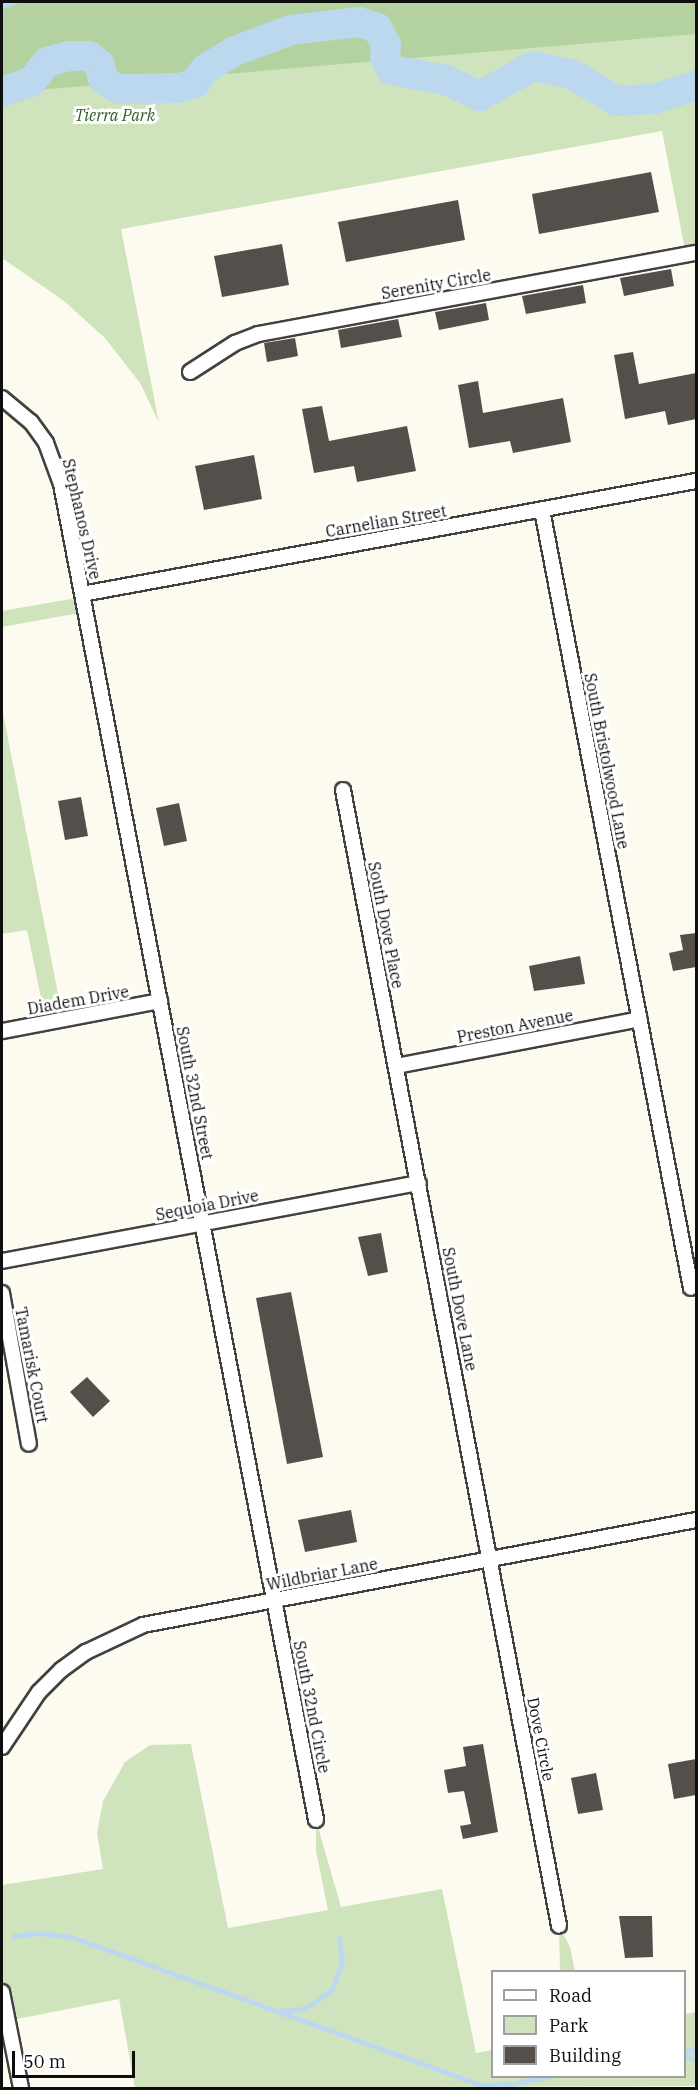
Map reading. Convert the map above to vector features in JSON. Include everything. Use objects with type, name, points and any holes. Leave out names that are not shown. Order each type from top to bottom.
[{"type":"street","name":"Serenity Circle","points":[[190,372],[226,348],[258,334],[696,253]]},
{"type":"street","name":"Stephanos Drive","points":[[2,398],[31,422],[56,467],[82,594]]},
{"type":"street","name":"Carnelian Street","points":[[82,594],[696,481]]},
{"type":"street","name":"South Bristolwood Lane","points":[[542,510],[691,1288]]},
{"type":"street","name":"South 32nd Street","points":[[82,594],[275,1599]]},
{"type":"street","name":"South Dove Place","points":[[343,790],[396,1065]]},
{"type":"street","name":"Diadem Drive","points":[[2,1031],[160,1001]]},
{"type":"street","name":"Preston Avenue","points":[[396,1065],[639,1019]]},
{"type":"street","name":"South Dove Lane","points":[[396,1065],[491,1559]]},
{"type":"street","name":"Sequoia Drive","points":[[2,1261],[419,1183]]},
{"type":"street","name":"Tamarisk Court","points":[[2,1293],[29,1444]]},
{"type":"street","name":"Wildbriar Lane","points":[[2,1747],[39,1692],[95,1647],[143,1625],[696,1520]]},
{"type":"street","name":"Dove Circle","points":[[491,1559],[559,1926]]},
{"type":"street","name":"South 32nd Circle","points":[[275,1599],[316,1820]]},
{"type":"street","points":[[2,1992],[21,2088]]},
{"type":"green space","name":"Tierra Park","points":[[2,2],[696,2],[696,253],[686,255],[662,131],[121,229],[159,423],[140,383],[105,338],[64,301],[2,258]]},
{"type":"green space","points":[[2,2],[696,2],[696,34],[2,93]]},
{"type":"green space","points":[[82,597],[85,612],[2,627],[2,611]]},
{"type":"green space","points":[[2,708],[63,1019],[46,1022],[27,930],[2,934]]},
{"type":"green space","points":[[191,1744],[228,1928],[328,1910],[316,1851],[316,1820],[341,1907],[442,1889],[476,2053],[491,2050],[491,2078],[686,2078],[686,2014],[696,2012],[696,2086],[135,2088],[119,1999],[7,2021],[2,1992],[2,1885],[103,1869],[97,1833],[103,1801],[125,1762],[150,1745]]},
{"type":"green space","points":[[559,1926],[570,1947],[575,1970],[560,1970]]},
{"type":"building","points":[[651,172],[659,212],[539,234],[532,194]]},
{"type":"building","points":[[458,200],[465,240],[346,262],[338,222]]},
{"type":"building","points":[[282,244],[289,285],[222,297],[214,256]]},
{"type":"building","points":[[671,269],[674,286],[624,296],[620,278]]},
{"type":"building","points":[[583,285],[586,303],[526,314],[522,296]]},
{"type":"building","points":[[486,303],[489,320],[439,330],[435,312]]},
{"type":"building","points":[[398,319],[402,337],[341,348],[338,330]]},
{"type":"building","points":[[295,338],[298,356],[267,362],[264,343]]},
{"type":"building","points":[[633,352],[639,384],[696,373],[696,419],[668,425],[665,411],[625,419],[614,355]]},
{"type":"building","points":[[478,381],[483,413],[563,398],[571,442],[513,453],[510,441],[469,448],[458,385]]},
{"type":"building","points":[[322,406],[329,441],[407,426],[416,471],[357,482],[354,466],[314,473],[302,409]]},
{"type":"building","points":[[254,455],[262,499],[204,510],[195,466]]},
{"type":"building","points":[[81,797],[88,836],[65,840],[58,801]]},
{"type":"building","points":[[179,803],[187,841],[164,846],[156,808]]},
{"type":"building","points":[[696,933],[696,967],[673,971],[669,953],[683,950],[680,935]]},
{"type":"building","points":[[580,956],[585,984],[534,991],[529,966]]},
{"type":"building","points":[[381,1233],[388,1272],[368,1276],[358,1237]]},
{"type":"building","points":[[291,1292],[323,1457],[287,1464],[256,1298]]},
{"type":"building","points":[[87,1377],[110,1401],[93,1417],[70,1392]]},
{"type":"building","points":[[351,1510],[357,1542],[305,1552],[298,1520]]},
{"type":"building","points":[[483,1744],[498,1832],[463,1839],[460,1826],[471,1824],[464,1791],[448,1793],[444,1770],[466,1766],[463,1747]]},
{"type":"building","points":[[696,1759],[696,1795],[674,1799],[668,1764]]},
{"type":"building","points":[[596,1773],[603,1810],[578,1814],[571,1778]]},
{"type":"building","points":[[619,1916],[652,1916],[653,1957],[625,1958]]},
{"type":"waterway","points":[[2,6],[14,2]]},
{"type":"waterway","points":[[2,92],[31,82],[47,62],[69,56],[89,56],[100,65],[103,79],[118,89],[179,88],[195,83],[205,69],[235,51],[291,30],[359,22],[377,28],[386,44],[385,58],[391,70],[446,80],[480,96],[533,66],[572,74],[617,101],[654,99],[696,85]]},
{"type":"waterway","points":[[14,1936],[40,1933],[72,1937],[480,2085],[512,2084],[542,2078]]},
{"type":"waterway","points":[[278,2011],[305,2009],[332,1990],[342,1961],[339,1937]]},
{"type":"waterway","points":[[686,2051],[696,2049]]},
{"type":"waterway","points":[[686,2056],[696,2060]]}]
